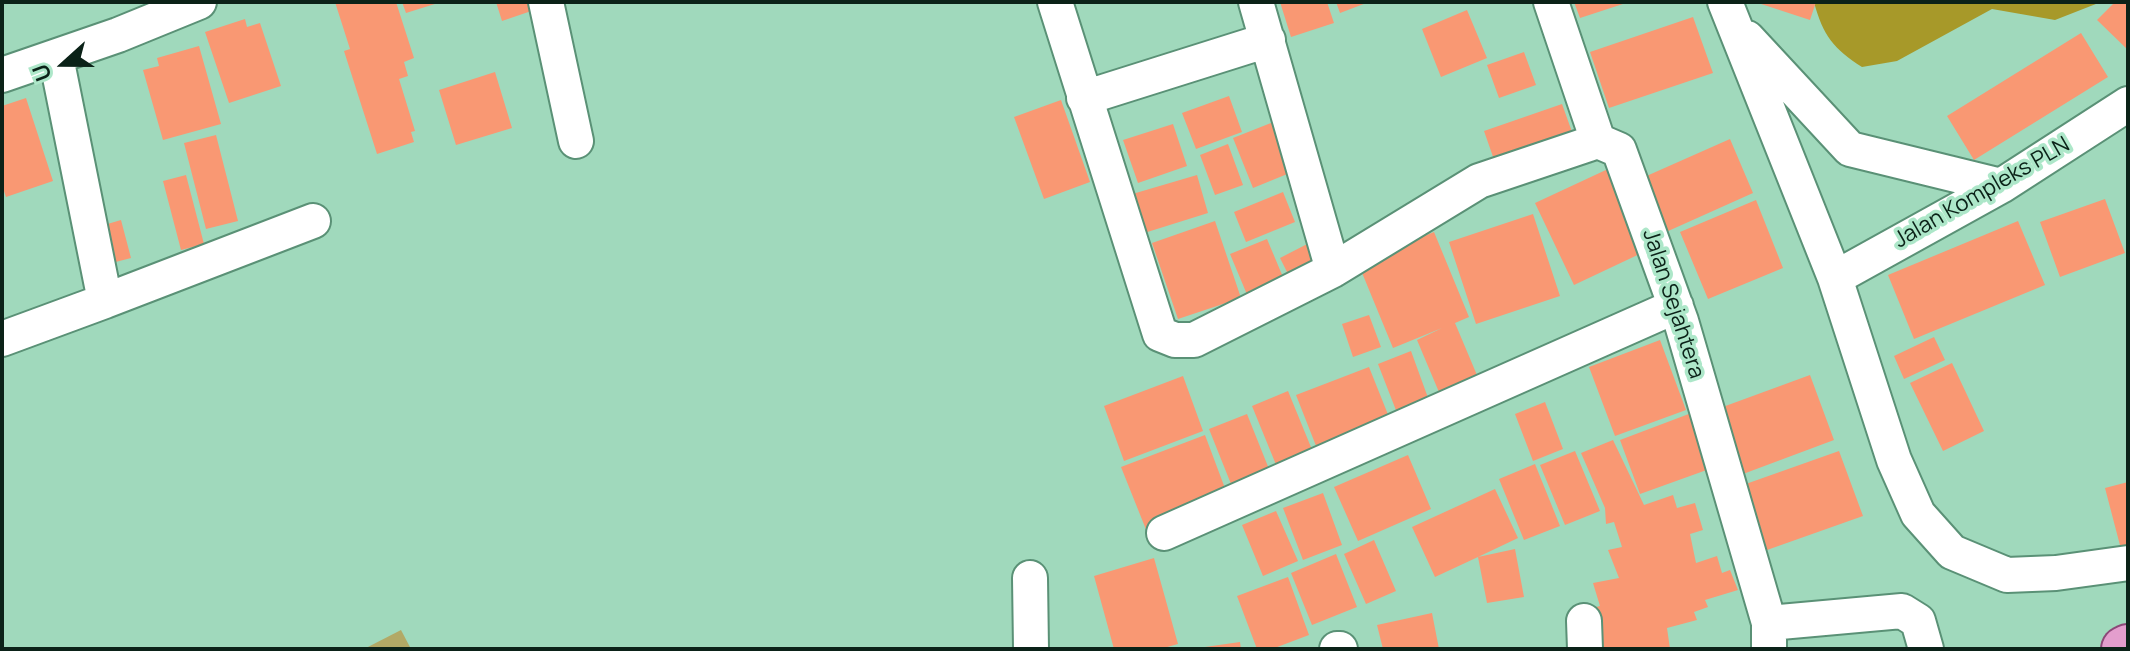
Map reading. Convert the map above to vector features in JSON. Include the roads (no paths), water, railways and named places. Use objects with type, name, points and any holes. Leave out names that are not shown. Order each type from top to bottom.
[{"type":"street","points":[[2,75],[199,2]]},
{"type":"street","points":[[546,2],[576,141]]},
{"type":"street","points":[[1055,2],[1160,334],[1175,340],[1194,340],[1333,270],[1479,181],[1598,141]]},
{"type":"street","points":[[1256,2],[1333,270]]},
{"type":"street","name":"Jalan Sejahtera","points":[[1551,2],[1598,141],[1619,150],[1676,306],[1769,636]]},
{"type":"street","points":[[1728,11],[1850,149],[2001,186]]},
{"type":"street","points":[[1728,11],[1835,278],[1894,460],[1918,514],[1952,552],[2007,575],[2056,573],[2128,563]]},
{"type":"street","points":[[1084,98],[1268,40]]},
{"type":"street","points":[[56,57],[105,301]]},
{"type":"street","name":"Jalan Kompleks PLN","points":[[1835,278],[2001,186],[2128,104]]},
{"type":"street","points":[[2,339],[313,221]]},
{"type":"street","points":[[1164,533],[1676,306]]},
{"type":"street","points":[[1030,578],[1031,649]]},
{"type":"street","points":[[1769,636],[1902,611],[1918,621],[1926,649]]}]
